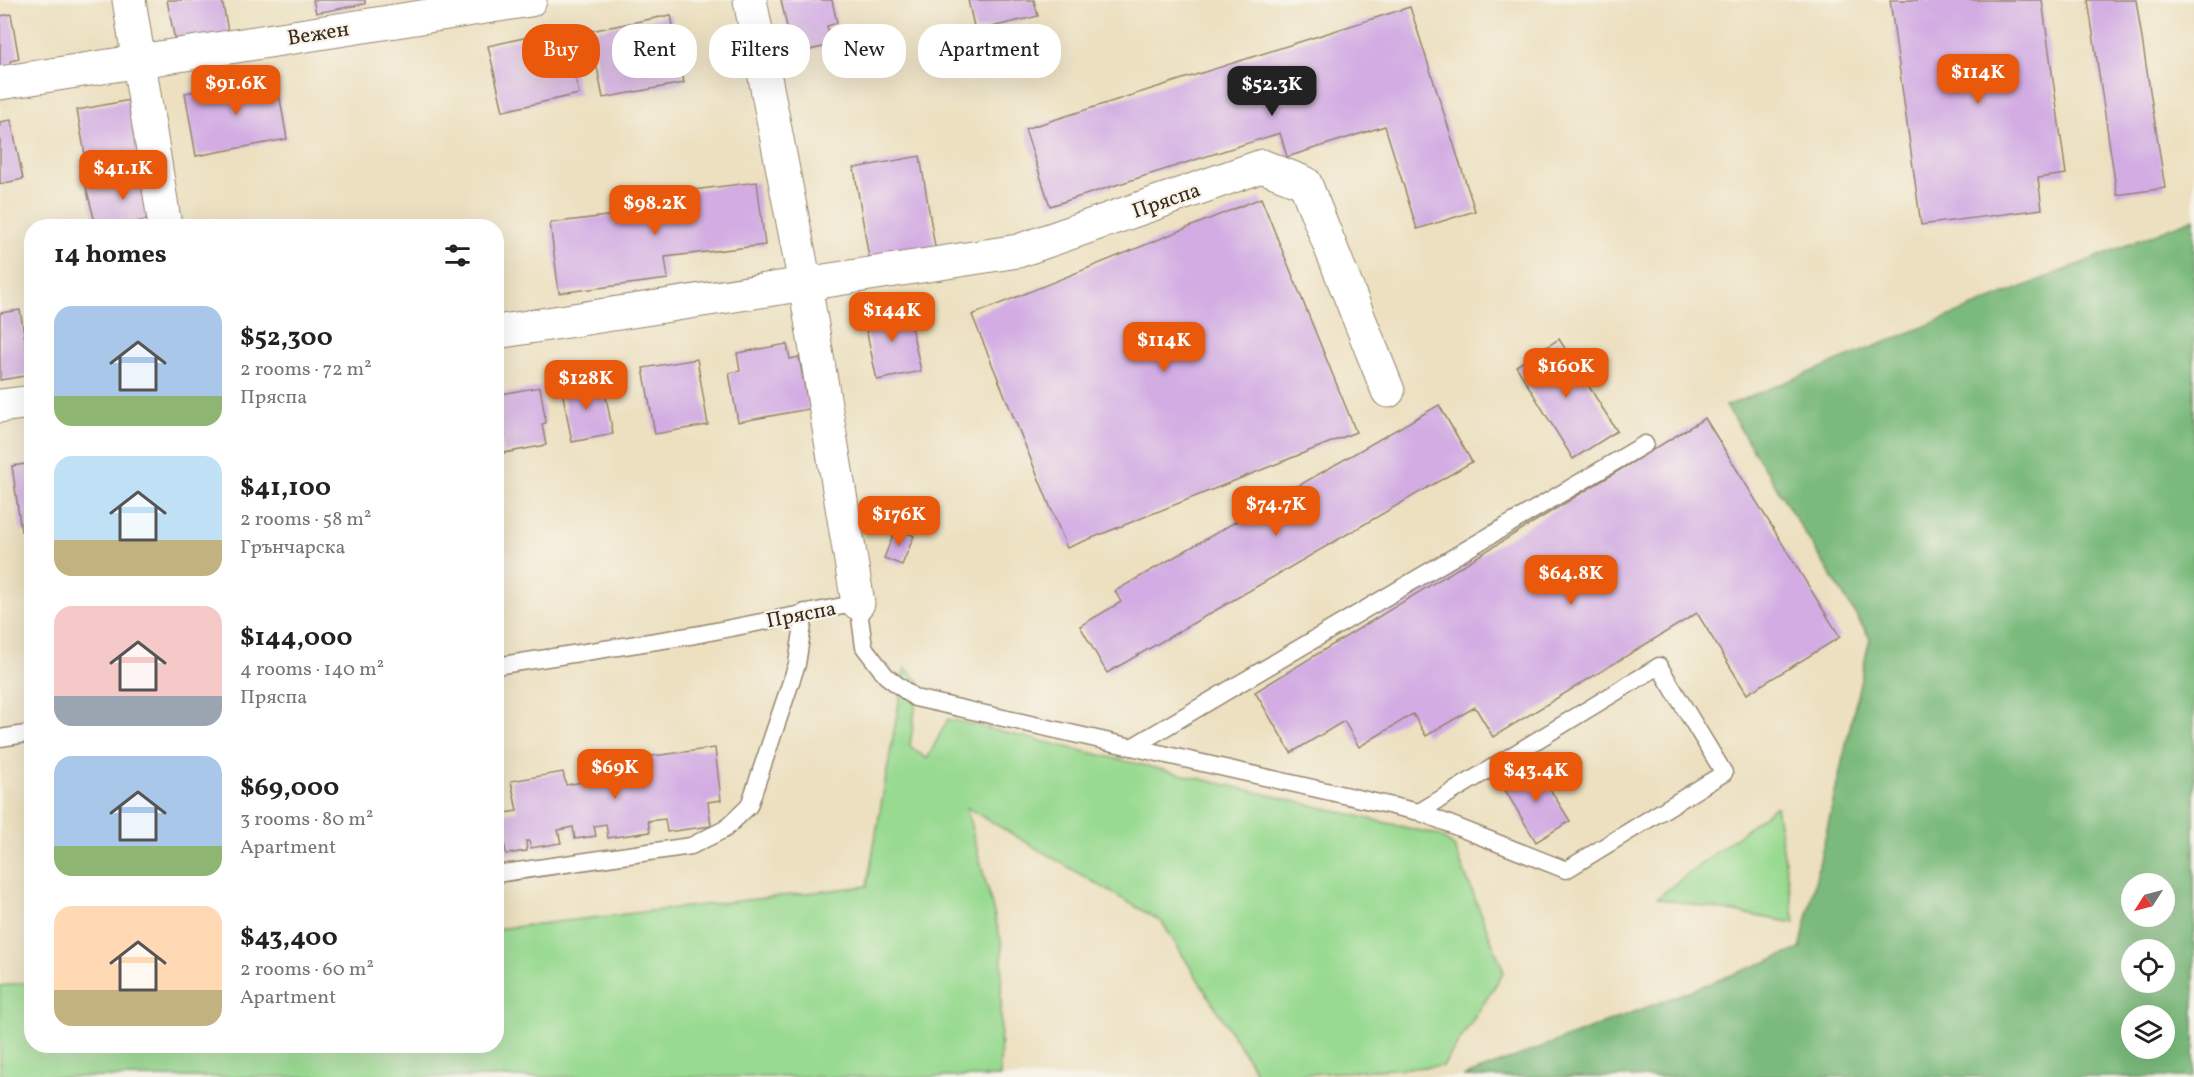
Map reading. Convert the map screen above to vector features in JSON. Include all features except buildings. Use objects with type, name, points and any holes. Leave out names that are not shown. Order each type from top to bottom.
[{"type":"street","points":[[129,0],[164,219]]},
{"type":"street","name":"Вежен","points":[[0,83],[530,0]]},
{"type":"street","name":"Пряспа","points":[[750,0],[805,284],[858,603]]},
{"type":"street","name":"Пряспа","points":[[504,331],[1018,251],[1262,166],[1305,183],[1388,391]]},
{"type":"street","points":[[0,406],[24,403]]},
{"type":"lane","points":[[1132,747],[1645,444]]},
{"type":"lane","name":"Пряспа","points":[[504,665],[695,635],[858,603]]},
{"type":"lane","points":[[858,603],[864,647],[886,675],[915,698],[1419,812],[1566,870],[1724,773],[1659,666],[1419,812]]},
{"type":"lane","points":[[504,873],[691,846],[725,829],[749,806],[797,664],[805,612]]},
{"type":"lane","points":[[0,738],[24,735]]},
{"type":"green space","points":[[2194,218],[2194,1077],[1463,1077],[1800,949],[1870,638],[1726,406]]},
{"type":"green space","points":[[905,668],[919,681],[910,746],[927,759],[948,719],[1438,835],[1454,846],[1504,972],[1443,1066],[1259,1077],[1162,922],[966,807],[1002,944],[1000,1077],[0,1077],[0,986],[24,983],[24,1053],[504,1053],[504,928],[867,886]]},
{"type":"green space","points":[[1776,806],[1795,923],[1657,898]]}]
